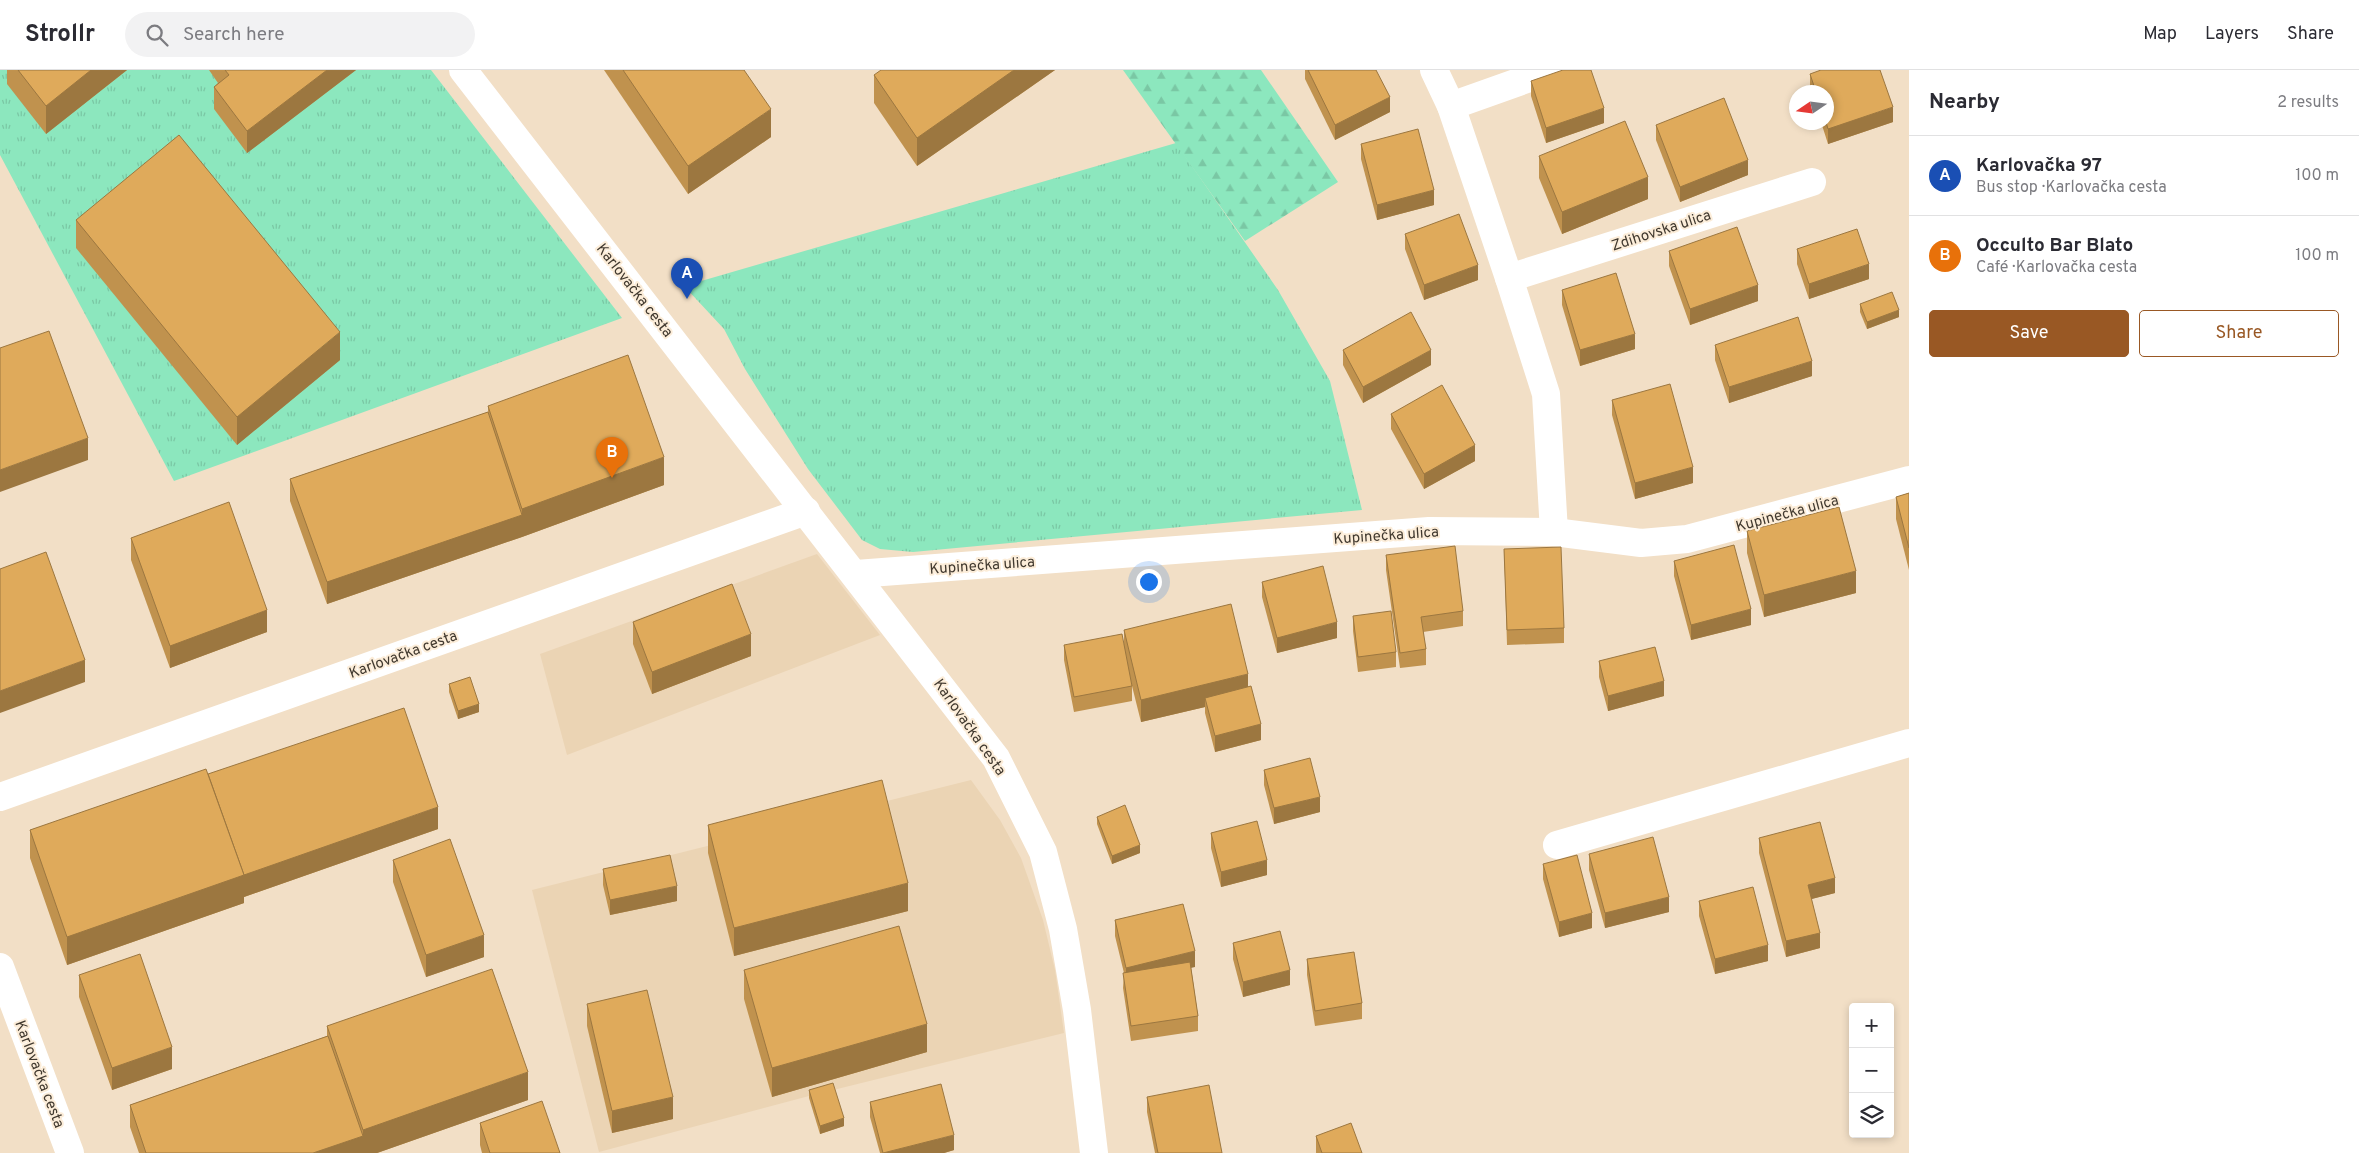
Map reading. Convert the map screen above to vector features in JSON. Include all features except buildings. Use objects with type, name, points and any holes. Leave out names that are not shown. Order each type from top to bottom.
[{"type":"street","name":"Karlovačka cesta","points":[[463,70],[856,574],[996,758],[1044,852],[1063,929],[1077,1010],[1094,1153]]},
{"type":"street","points":[[1434,70],[1451,106],[1546,394],[1554,532]]},
{"type":"street","points":[[1451,106],[1552,70]]},
{"type":"street","name":"Zdihovska ulica","points":[[1509,278],[1812,182]]},
{"type":"street","name":"Kupinečka ulica","points":[[856,574],[1429,531],[1554,532],[1641,543],[1687,540],[1909,480]]},
{"type":"street","name":"Karlovačka cesta","points":[[0,797],[806,510]]},
{"type":"street","points":[[1557,845],[1909,744]]},
{"type":"street","name":"Karlovačka cesta","points":[[0,967],[70,1153]]},
{"type":"shaded area","points":[[817,554],[880,635],[567,755],[540,654]]},
{"type":"shaded area","points":[[971,780],[1000,820],[1021,858],[1043,920],[1055,970],[1064,1033],[809,1096],[599,1152],[532,890]]},
{"type":"green space","points":[[0,70],[431,70],[622,318],[174,481],[0,155]]},
{"type":"green space","points":[[1123,70],[1261,70],[1338,182],[1245,241]]},
{"type":"green space","points":[[1176,143],[1278,290],[1330,381],[1362,510],[913,552],[880,549],[862,540],[808,469],[745,369],[724,329],[684,286]]},
{"type":"place","name":"Karlovačka 97","points":[[687,299]]},
{"type":"place","name":"Occulto Bar Blato","points":[[612,478]]}]
